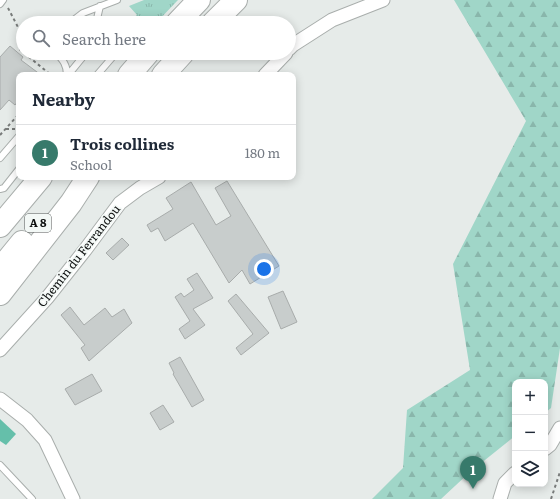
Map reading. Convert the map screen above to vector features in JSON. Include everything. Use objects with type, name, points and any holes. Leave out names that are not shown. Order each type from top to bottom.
[{"type":"highway","points":[[184,16],[199,0]]},
{"type":"highway","points":[[220,16],[236,0]]},
{"type":"highway","points":[[132,72],[142,60]]},
{"type":"highway","points":[[166,72],[177,60]]},
{"type":"highway","name":"A 8","points":[[0,226],[38,180]]},
{"type":"highway","name":"A 8","points":[[0,269],[73,180]]},
{"type":"highway","points":[[0,294],[71,203],[86,180]]},
{"type":"street","points":[[296,43],[332,20],[383,0]]},
{"type":"street","points":[[268,72],[279,60]]},
{"type":"street","name":"Chemin du Ferrandou","points":[[2,343],[47,298],[120,203],[154,180]]},
{"type":"street","points":[[0,399],[27,420],[45,440],[73,499]]},
{"type":"street","points":[[548,447],[560,428]]},
{"type":"street","points":[[500,499],[505,484],[512,476]]},
{"type":"lane","points":[[0,4],[3,0]]},
{"type":"lane","points":[[79,16],[83,13],[117,0]]},
{"type":"lane","points":[[98,16],[100,6]]},
{"type":"lane","points":[[63,60],[67,66],[67,72]]},
{"type":"lane","points":[[70,72],[80,60]]},
{"type":"lane","points":[[100,72],[110,60]]},
{"type":"lane","points":[[0,158],[16,139]]},
{"type":"lane","points":[[0,189],[4,188],[16,173]]},
{"type":"lane","points":[[0,465],[32,499]]},
{"type":"path","points":[[7,6],[16,23]]},
{"type":"path","points":[[32,60],[46,72]]},
{"type":"path","points":[[0,135],[16,117]]},
{"type":"path","points":[[6,129],[16,129]]},
{"type":"path","points":[[550,499],[560,472]]},
{"type":"green space","points":[[144,0],[178,0],[163,16],[136,16],[137,15],[129,6]]},
{"type":"green space","points":[[454,0],[560,0],[560,348],[551,408],[548,410],[548,379],[512,379],[512,438],[470,472],[441,499],[372,499],[403,468],[407,410],[470,370],[453,264],[526,121]]},
{"type":"shaded area","points":[[0,419],[16,434],[6,445],[0,441]]},
{"type":"building","points":[[10,46],[16,51],[16,60],[21,60],[37,72],[16,72],[16,104],[15,105],[9,100],[0,110],[0,57]]},
{"type":"building","points":[[227,181],[279,266],[250,284],[242,270],[229,283],[193,223],[165,241],[158,228],[151,232],[147,225],[173,209],[166,198],[191,182],[216,225],[231,216],[215,188]]},
{"type":"building","points":[[122,238],[129,245],[113,260],[106,253]]},
{"type":"building","points":[[197,273],[213,298],[193,309],[205,325],[185,339],[179,329],[190,321],[175,297],[181,293],[184,297],[194,290],[187,279]]},
{"type":"building","points":[[283,291],[297,322],[281,329],[268,297]]},
{"type":"building","points":[[236,294],[269,333],[241,355],[236,348],[253,334],[228,301]]},
{"type":"building","points":[[70,307],[84,325],[105,308],[112,317],[124,309],[132,323],[89,361],[81,348],[85,345],[61,315]]},
{"type":"building","points":[[180,357],[204,400],[192,407],[173,374],[174,373],[169,363]]},
{"type":"building","points":[[92,374],[102,391],[75,405],[65,389]]},
{"type":"building","points":[[163,405],[174,422],[160,430],[150,413]]},
{"type":"place","name":"Trois collines","points":[[473,489]]}]
